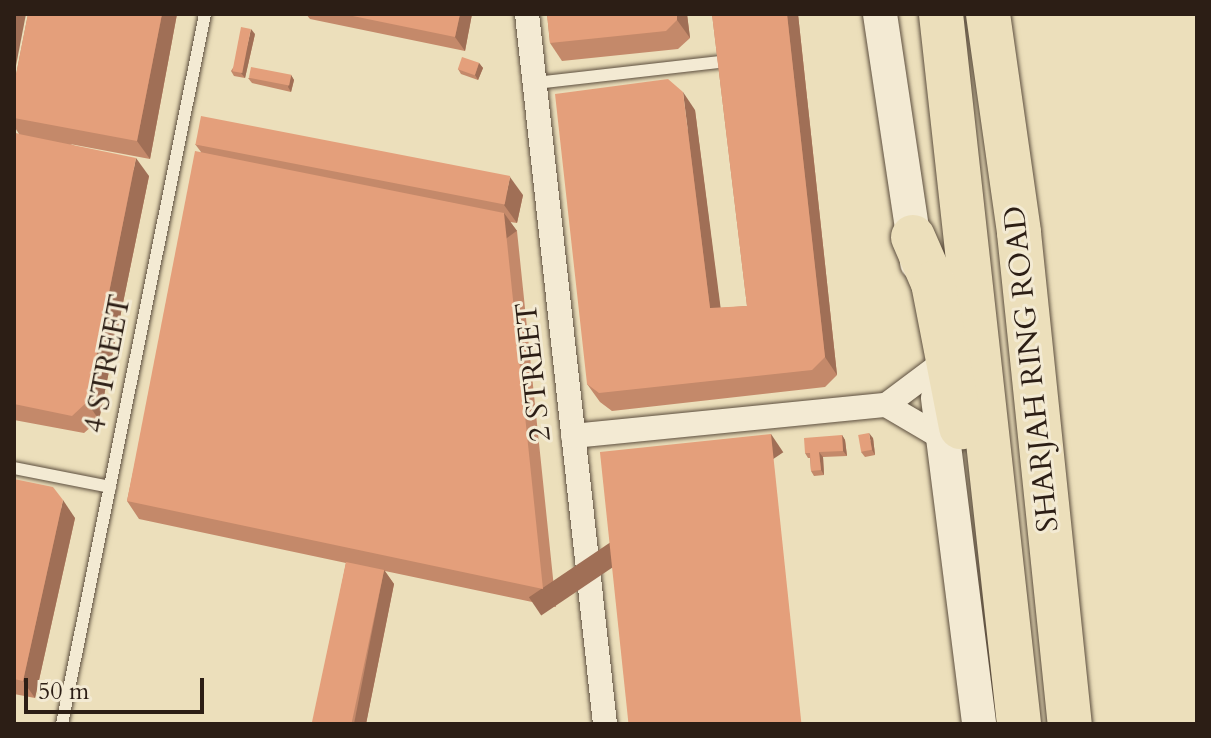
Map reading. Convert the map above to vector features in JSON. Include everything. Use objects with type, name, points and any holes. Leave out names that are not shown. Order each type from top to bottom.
[{"type":"highway","name":"SHARJAH RING ROAD","points":[[941,14],[1019,724]]},
{"type":"highway","name":"SHARJAH RING ROAD","points":[[988,14],[1019,233],[1070,724]]},
{"type":"highway","points":[[1018,14],[1025,123],[1019,233]]},
{"type":"highway","points":[[913,237],[933,283],[968,455],[1000,555]]},
{"type":"street","name":"2 STREET","points":[[527,14],[605,724]]},
{"type":"street","points":[[880,14],[946,440],[979,724]]},
{"type":"street","points":[[573,436],[886,405],[933,370]]},
{"type":"street","points":[[886,405],[946,440]]},
{"type":"lane","name":"4 STREET","points":[[62,724],[205,14]]},
{"type":"lane","points":[[535,83],[719,56],[721,77]]},
{"type":"lane","points":[[14,468],[110,487]]},
{"type":"building","points":[[28,14],[162,14],[137,141],[14,118],[14,85]]},
{"type":"building","points":[[343,14],[460,14],[455,37]]},
{"type":"building","points":[[547,14],[677,14],[677,20],[666,31],[550,43]]},
{"type":"building","points":[[712,14],[787,14],[825,357],[812,370],[599,393],[587,384],[555,94],[668,79],[683,92],[710,308],[747,306]]},
{"type":"building","points":[[241,27],[251,29],[242,73],[232,71]]},
{"type":"building","points":[[462,57],[479,63],[475,75],[458,69]]},
{"type":"building","points":[[251,67],[291,75],[289,86],[249,78]]},
{"type":"building","points":[[201,116],[510,176],[505,205],[195,144]]},
{"type":"building","points":[[14,133],[136,158],[87,402],[72,416],[14,404]]},
{"type":"building","points":[[195,151],[504,213],[543,589],[127,501]]},
{"type":"building","points":[[869,433],[872,450],[861,452],[858,435]]},
{"type":"building","points":[[771,434],[801,724],[629,724],[600,452]]},
{"type":"building","points":[[842,435],[843,451],[819,452],[821,470],[811,471],[810,453],[805,453],[804,438]]},
{"type":"building","points":[[14,479],[53,487],[63,500],[23,681],[14,679]]},
{"type":"building","points":[[346,562],[384,570],[351,724],[312,723]]}]
